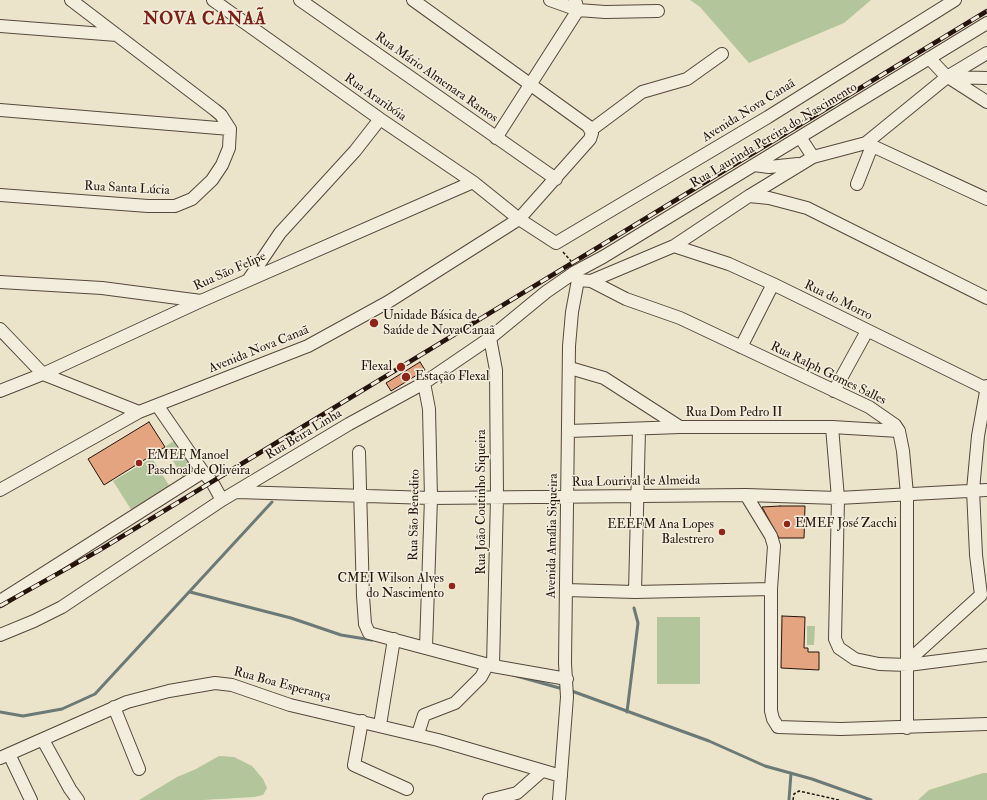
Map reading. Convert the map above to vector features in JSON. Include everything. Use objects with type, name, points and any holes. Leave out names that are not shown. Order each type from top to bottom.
[{"type":"street","points":[[71,0],[215,110],[223,118],[230,129]]},
{"type":"street","name":"Rua Araribóia","points":[[213,0],[380,119],[473,182],[520,219],[556,243]]},
{"type":"street","name":"Rua Mário Almenara Ramos","points":[[300,0],[556,179]]},
{"type":"street","points":[[413,0],[588,126],[591,134]]},
{"type":"street","points":[[550,0],[605,12],[658,11]]},
{"type":"street","name":"Avenida Nova Canaã","points":[[556,243],[761,121],[955,0]]},
{"type":"street","points":[[496,138],[577,5]]},
{"type":"street","name":"Rua Laurinda Pereira do Nascimento","points":[[576,276],[603,257],[987,23]]},
{"type":"street","points":[[0,26],[117,35]]},
{"type":"street","points":[[754,165],[781,166],[869,145],[947,77],[987,53]]},
{"type":"street","name":"Avenida Nova Canaã","points":[[0,490],[139,412],[315,343],[388,302],[520,219],[556,179],[591,134],[642,92],[687,79],[722,54]]},
{"type":"street","points":[[930,58],[947,77],[987,102]]},
{"type":"street","points":[[947,77],[987,78]]},
{"type":"street","points":[[0,110],[230,129]]},
{"type":"street","points":[[249,279],[280,232],[355,151],[380,119]]},
{"type":"street","name":"Rua Santa Lúcia","points":[[0,195],[148,206],[175,206],[192,198],[212,180],[222,166],[229,148],[230,129]]},
{"type":"street","points":[[800,137],[808,160]]},
{"type":"street","points":[[857,184],[869,145]]},
{"type":"street","points":[[869,145],[987,199]]},
{"type":"street","points":[[592,281],[674,246],[748,196],[808,160]]},
{"type":"street","name":"Rua São Felipe","points":[[0,391],[43,374],[249,279],[473,182]]},
{"type":"street","points":[[748,196],[769,198],[807,208],[987,298]]},
{"type":"street","name":"Rua do Morro","points":[[674,246],[729,264],[987,388]]},
{"type":"street","name":"Rua Ralph Gomes Salles","points":[[576,276],[592,281],[626,299],[680,318],[869,407],[887,418],[899,431]]},
{"type":"street","name":"Rua Beira Linha","points":[[0,635],[34,621],[62,606],[222,500],[349,424],[424,383],[490,338],[546,292],[576,276]]},
{"type":"street","name":"Avenida Amália Siqueira","points":[[559,800],[568,697],[566,590],[570,368],[572,312],[576,276]]},
{"type":"street","points":[[0,282],[102,288],[201,301]]},
{"type":"street","points":[[741,348],[773,284]]},
{"type":"street","points":[[0,329],[43,374],[139,412]]},
{"type":"street","points":[[834,391],[867,331]]},
{"type":"street","name":"Rua João Coutinho Siqueira","points":[[490,338],[496,370],[497,498],[491,665]]},
{"type":"street","points":[[570,368],[604,378],[680,427]]},
{"type":"street","name":"Rua São Benedito","points":[[424,383],[429,409],[431,498],[426,647]]},
{"type":"street","points":[[907,664],[984,595],[976,556],[974,490],[978,436],[987,388]]},
{"type":"street","points":[[157,405],[203,472],[212,482],[222,500]]},
{"type":"street","name":"Rua Dom Pedro II","points":[[569,431],[680,427],[832,427],[899,431]]},
{"type":"street","points":[[832,427],[838,498],[835,640],[839,648],[855,659],[879,664],[907,664],[987,656]]},
{"type":"street","points":[[635,592],[638,496],[638,429]]},
{"type":"street","points":[[899,431],[907,494],[907,728]]},
{"type":"street","points":[[359,452],[363,596],[365,624],[369,633],[491,665],[567,681]]},
{"type":"street","points":[[0,601],[203,472]]},
{"type":"street","name":"Rua Lourival de Almeida","points":[[237,492],[431,498],[746,495],[838,498],[987,490]]},
{"type":"street","points":[[746,495],[773,542],[771,589],[771,712],[775,724],[782,728],[907,728],[987,724]]},
{"type":"street","points":[[566,590],[635,592],[771,589]]},
{"type":"street","points":[[380,725],[394,639]]},
{"type":"street","points":[[418,734],[424,715],[455,703],[491,665]]},
{"type":"street","name":"Rua Boa Esperança","points":[[5,756],[114,707],[169,691],[224,684],[241,687],[290,704],[418,734],[561,776]]},
{"type":"street","points":[[114,707],[139,769]]},
{"type":"street","points":[[362,721],[354,765],[408,789]]},
{"type":"street","points":[[43,740],[70,789],[78,800]]},
{"type":"street","points":[[5,756],[31,800]]},
{"type":"street","points":[[489,800],[517,793],[542,771]]},
{"type":"path","points":[[556,243],[572,263],[576,276]]},
{"type":"path","points":[[793,800],[794,794],[799,791],[839,800]]},
{"type":"green space","points":[[690,0],[871,0],[844,23],[749,63],[700,7]]},
{"type":"green space","points":[[175,440],[195,471],[183,478],[165,447]]},
{"type":"green space","points":[[152,458],[170,487],[132,511],[113,481]]},
{"type":"green space","points":[[657,617],[700,617],[700,684],[657,684]]},
{"type":"green space","points":[[807,626],[815,626],[814,645],[807,645]]},
{"type":"green space","points":[[219,756],[234,757],[252,766],[263,779],[267,788],[263,795],[254,797],[203,800],[139,800],[177,777],[196,769]]},
{"type":"green space","points":[[987,773],[987,800],[918,800],[929,790]]},
{"type":"building","name":"Estação Flexal","points":[[420,362],[425,370],[391,391],[386,383]]},
{"type":"building","points":[[149,422],[165,447],[104,485],[88,459]]},
{"type":"building","name":"EMEF José Zacchi","points":[[805,506],[804,538],[779,538],[762,507]]},
{"type":"building","points":[[782,616],[805,617],[804,648],[808,648],[808,652],[819,652],[819,670],[781,668]]},
{"type":"waterway","points":[[0,712],[23,716],[62,709],[95,694],[272,502]]},
{"type":"waterway","points":[[190,592],[291,618],[341,635],[372,640]]},
{"type":"waterway","points":[[627,712],[638,623],[634,608]]},
{"type":"waterway","points":[[513,675],[563,689]]},
{"type":"waterway","points":[[569,690],[709,741],[765,766],[812,779],[871,800]]},
{"type":"waterway","points":[[789,800],[791,773]]},
{"type":"railway","points":[[0,606],[98,551],[987,11]]},
{"type":"place","name":"Unidade Básica de Saúde de Nova Canaã","points":[[374,323]]},
{"type":"place","name":"Flexal","points":[[401,367]]},
{"type":"place","name":"Estação Flexal","points":[[406,377]]},
{"type":"place","name":"EMEF Manoel Paschoal de Oliveira","points":[[139,463]]},
{"type":"place","name":"EMEF José Zacchi","points":[[787,524]]},
{"type":"place","name":"EEEFM Ana Lopes Balestrero","points":[[722,532]]},
{"type":"place","name":"CMEI Wilson Alves do Nascimento","points":[[452,586]]},
{"type":"district","name":"NOVA CANAÃ","points":[[205,20]]}]
